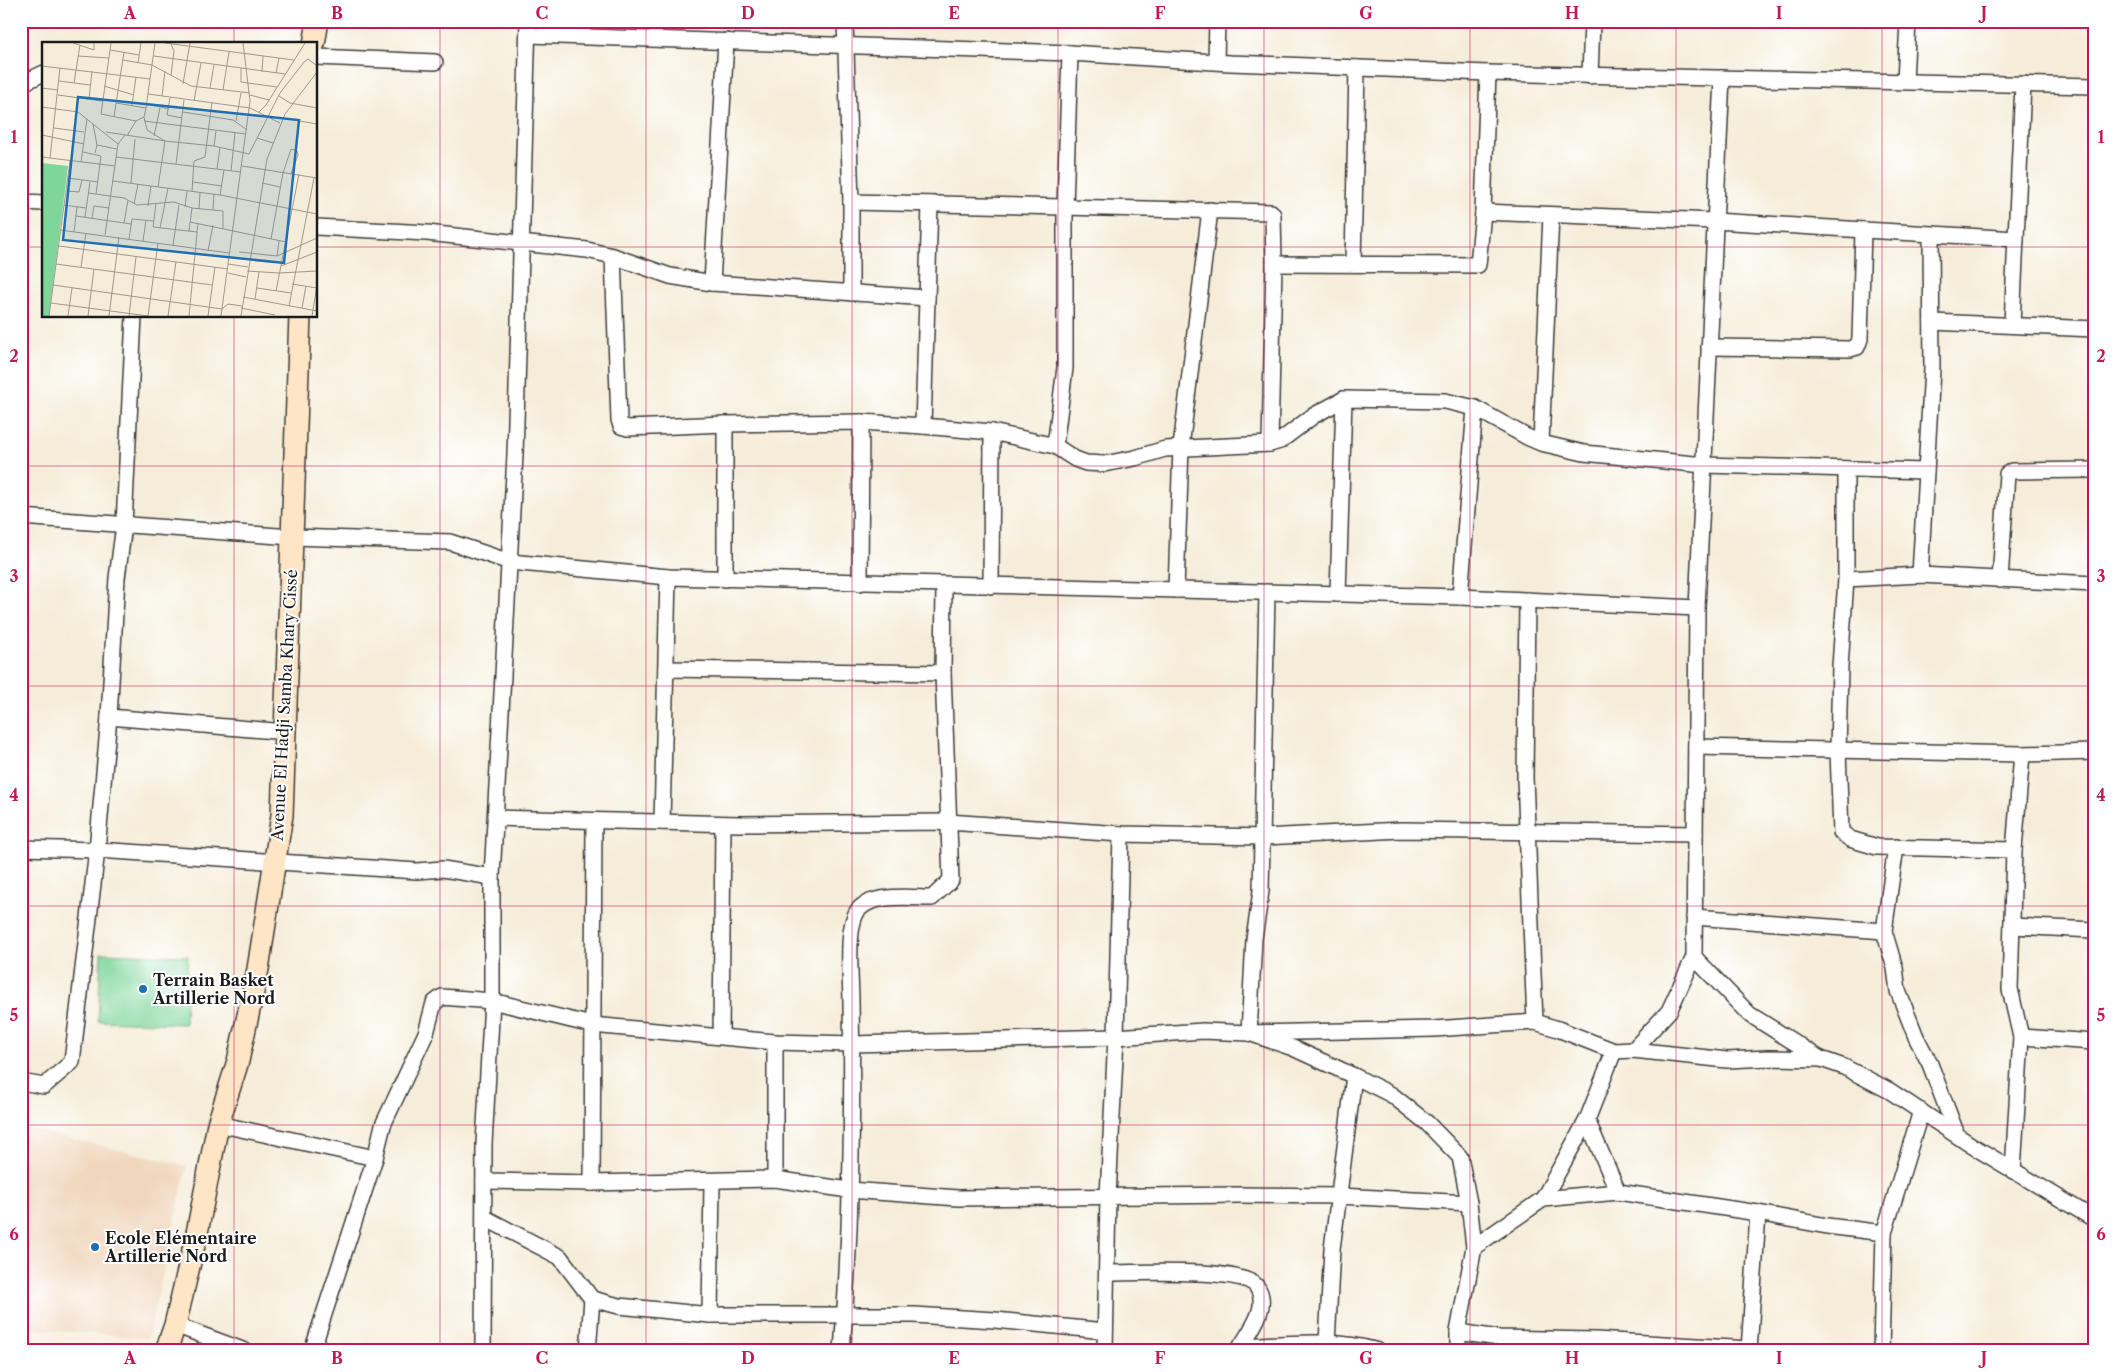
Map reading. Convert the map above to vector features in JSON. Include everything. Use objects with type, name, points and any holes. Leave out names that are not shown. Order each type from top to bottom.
[{"type":"street","points":[[314,42],[318,21]]},
{"type":"street","points":[[845,21],[852,202],[851,293]]},
{"type":"street","points":[[1216,61],[1217,21]]},
{"type":"street","points":[[1590,76],[1592,21]]},
{"type":"street","points":[[1905,81],[1908,21]]},
{"type":"street","points":[[483,1351],[484,1144],[492,1001],[492,877],[510,562],[523,242],[528,28],[726,41],[1070,53],[1488,74],[2094,86]]},
{"type":"street","points":[[712,283],[726,41]]},
{"type":"street","points":[[1055,446],[1065,368],[1065,207],[1070,53]]},
{"type":"street","points":[[318,57],[435,62]]},
{"type":"street","points":[[1353,264],[1358,68]]},
{"type":"street","points":[[21,84],[42,74]]},
{"type":"street","points":[[1274,264],[1477,266],[1479,263],[1483,212],[1488,74]]},
{"type":"street","points":[[1633,1050],[1669,1011],[1694,957],[1697,608],[1722,78]]},
{"type":"street","points":[[2012,325],[2023,84]]},
{"type":"street","points":[[21,202],[42,203]]},
{"type":"street","points":[[852,202],[1272,212],[1274,264],[1270,444]]},
{"type":"street","points":[[922,426],[930,204]]},
{"type":"street","points":[[1176,590],[1181,448],[1210,210]]},
{"type":"street","points":[[1483,212],[1714,221],[2016,239]]},
{"type":"street","points":[[1542,443],[1551,215]]},
{"type":"street","points":[[318,227],[427,233],[523,242],[613,256],[670,276],[712,283],[927,298]]},
{"type":"street","points":[[1709,347],[1850,349],[1857,347],[1860,339],[1863,230]]},
{"type":"street","points":[[1920,575],[1932,369],[1931,235]]},
{"type":"street","points":[[613,256],[619,411],[621,426],[628,428],[725,424],[861,422],[922,426],[992,432],[1055,446],[1075,459],[1086,463],[1104,464],[1135,458],[1165,449],[1270,444],[1280,440],[1313,416],[1344,399],[1445,401],[1457,402],[1475,408],[1527,437],[1542,443],[1584,453],[1704,465],[1773,465],[1926,471]]},
{"type":"street","points":[[21,1082],[44,1086],[72,1062],[97,850],[109,717],[117,578],[124,525],[134,318]]},
{"type":"street","name":"Avenue El Hadji Samba Khary Cissé","points":[[166,1351],[175,1325],[197,1233],[218,1124],[238,1061],[258,969],[282,815],[300,318]]},
{"type":"street","points":[[1932,322],[2094,329]]},
{"type":"street","points":[[1338,594],[1344,399]]},
{"type":"street","points":[[1460,597],[1475,408]]},
{"type":"street","points":[[860,583],[861,422]]},
{"type":"street","points":[[725,424],[725,579]]},
{"type":"street","points":[[991,586],[992,432]]},
{"type":"street","points":[[1846,469],[1846,579],[1840,666],[1838,751],[1842,832],[1850,839],[1866,844],[1896,848],[2014,850]]},
{"type":"street","points":[[2000,580],[2007,474],[2012,471],[2094,470]]},
{"type":"street","points":[[21,517],[292,536],[450,542],[510,562],[668,577],[1460,597],[1697,608]]},
{"type":"street","points":[[1846,579],[1920,575],[2094,584]]},
{"type":"street","points":[[662,822],[668,577]]},
{"type":"street","points":[[842,1351],[845,1314],[852,1044],[850,929],[859,909],[877,898],[932,898],[951,880],[943,673],[944,585]]},
{"type":"street","points":[[1249,1033],[1254,939],[1261,891],[1267,592]]},
{"type":"street","points":[[1528,600],[1526,778],[1535,1022]]},
{"type":"street","points":[[666,668],[943,673]]},
{"type":"street","points":[[109,717],[286,732]]},
{"type":"street","points":[[1696,747],[2022,754],[2094,752]]},
{"type":"street","points":[[2013,1170],[2020,1037],[2010,989],[2014,850],[2022,754]]},
{"type":"street","points":[[496,818],[723,824],[948,822],[1121,834],[1263,837],[1401,830],[1695,834]]},
{"type":"street","points":[[592,1183],[594,821]]},
{"type":"street","points":[[721,1036],[723,824]]},
{"type":"street","points":[[1105,1351],[1108,1196],[1116,1036],[1121,834]]},
{"type":"street","points":[[21,848],[97,850],[417,871],[443,869],[492,877]]},
{"type":"street","points":[[1896,848],[1884,931],[1895,968],[1898,991],[1916,1037],[1930,1064],[1957,1135]]},
{"type":"street","points":[[1694,917],[1884,931]]},
{"type":"street","points":[[2012,926],[2094,930]]},
{"type":"street","points":[[1694,957],[1748,1014],[1820,1059]]},
{"type":"street","points":[[312,1351],[375,1158],[383,1125],[426,1033],[434,1003],[442,997],[492,1001],[592,1025],[776,1042],[852,1044],[1116,1036],[1202,1031],[1249,1033],[1434,1029],[1535,1022],[1614,1051],[1633,1050],[1727,1060],[1768,1058],[1820,1059],[1844,1066],[1890,1091],[1957,1135],[2094,1219]]},
{"type":"street","points":[[1249,1033],[1293,1048],[1392,1095],[1427,1123],[1460,1157],[1469,1203],[1474,1247],[1458,1332],[1458,1351]]},
{"type":"street","points":[[2020,1037],[2094,1042]]},
{"type":"street","points":[[776,1042],[776,1179]]},
{"type":"street","points":[[1474,1247],[1543,1199],[1586,1120],[1614,1051]]},
{"type":"street","points":[[1327,1343],[1332,1249],[1354,1076]]},
{"type":"street","points":[[1881,1351],[1884,1233],[1921,1111]]},
{"type":"street","points":[[1586,1120],[1618,1192]]},
{"type":"street","points":[[218,1124],[375,1158]]},
{"type":"street","points":[[484,1181],[592,1183],[712,1182],[776,1179],[849,1190],[958,1198],[1340,1196],[1469,1203]]},
{"type":"street","points":[[710,1315],[712,1182]]},
{"type":"street","points":[[1543,1199],[1618,1192],[1758,1213],[1827,1226],[1884,1233]]},
{"type":"street","points":[[1458,1332],[1499,1338],[1594,1346],[1749,1350],[1758,1213]]},
{"type":"street","points":[[485,1218],[560,1257],[592,1298],[620,1306],[710,1315],[845,1314],[995,1320],[1105,1331]]},
{"type":"street","points":[[1107,1273],[1197,1273],[1236,1276],[1252,1282],[1256,1285],[1260,1296],[1260,1312],[1257,1321],[1241,1348]]},
{"type":"street","points":[[588,1351],[592,1298]]},
{"type":"street","points":[[175,1325],[245,1351]]},
{"type":"street","points":[[1241,1348],[1327,1343],[1362,1346],[1378,1351]]},
{"type":"shaded area","name":"Ecole Elémentaire Artillerie Nord","points":[[21,1127],[187,1166],[148,1338],[21,1328]]},
{"type":"green space","name":"Terrain Basket Artillerie Nord","points":[[101,953],[188,956],[185,1024],[98,1021]]},
{"type":"place","name":"Terrain Basket Artillerie Nord","points":[[143,989]]},
{"type":"place","name":"Ecole Elémentaire Artillerie Nord","points":[[95,1247]]}]
